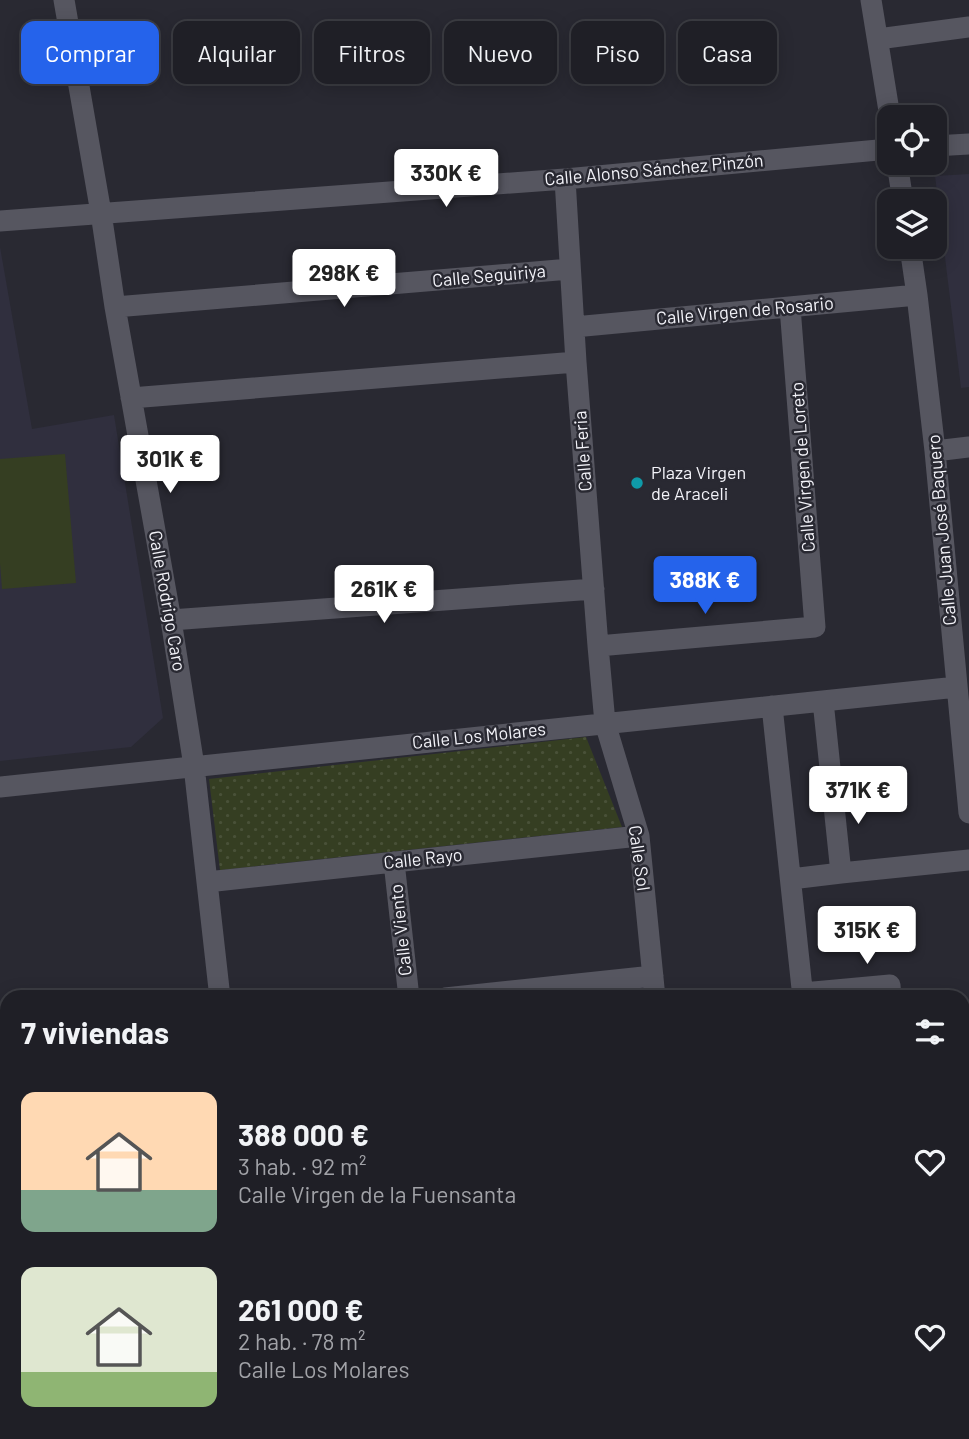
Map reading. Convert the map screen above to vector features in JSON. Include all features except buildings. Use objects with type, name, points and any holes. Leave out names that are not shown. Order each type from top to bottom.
[{"type":"street","name":"Calle Rodrigo Caro","points":[[64,0],[194,766],[219,990]]},
{"type":"street","points":[[871,0],[888,105]]},
{"type":"street","points":[[878,39],[969,26]]},
{"type":"street","points":[[947,145],[969,144]]},
{"type":"street","name":"Calle Alonso Sánchez Pinzón","points":[[0,221],[565,179],[877,150]]},
{"type":"street","name":"Calle Feria","points":[[565,179],[576,362],[605,723]]},
{"type":"street","name":"Calle Juan José Baquero","points":[[912,259],[935,451],[969,813]]},
{"type":"street","name":"Calle Seguiriya","points":[[115,307],[570,269]]},
{"type":"street","name":"Calle Virgen de Rosario","points":[[574,327],[917,295]]},
{"type":"street","name":"Calle Virgen de Loreto","points":[[598,646],[816,627],[790,307]]},
{"type":"street","points":[[131,397],[576,362]]},
{"type":"street","points":[[935,451],[969,447]]},
{"type":"street","points":[[170,620],[594,589]]},
{"type":"street","name":"Calle Los Molares","points":[[0,786],[957,687]]},
{"type":"street","points":[[823,701],[841,873]]},
{"type":"street","points":[[772,706],[802,990]]},
{"type":"street","name":"Calle Sol","points":[[605,723],[639,836],[654,990]]},
{"type":"street","name":"Calle Rayo","points":[[207,882],[639,836]]},
{"type":"street","points":[[790,879],[969,860]]},
{"type":"street","name":"Calle Viento","points":[[394,862],[408,990]]},
{"type":"street","points":[[517,990],[653,975]]},
{"type":"street","points":[[846,990],[890,985],[890,990]]},
{"type":"shaded area","points":[[969,174],[969,387],[961,388],[945,259],[947,189],[937,189],[935,176]]},
{"type":"shaded area","points":[[0,247],[32,429],[114,415],[163,718],[131,747],[0,761]]},
{"type":"green space","points":[[65,454],[76,583],[2,589],[0,459]]},
{"type":"green space","points":[[586,737],[622,827],[220,870],[209,779]]},
{"type":"place","name":"Plaza Virgen de Araceli","points":[[637,483]]}]
